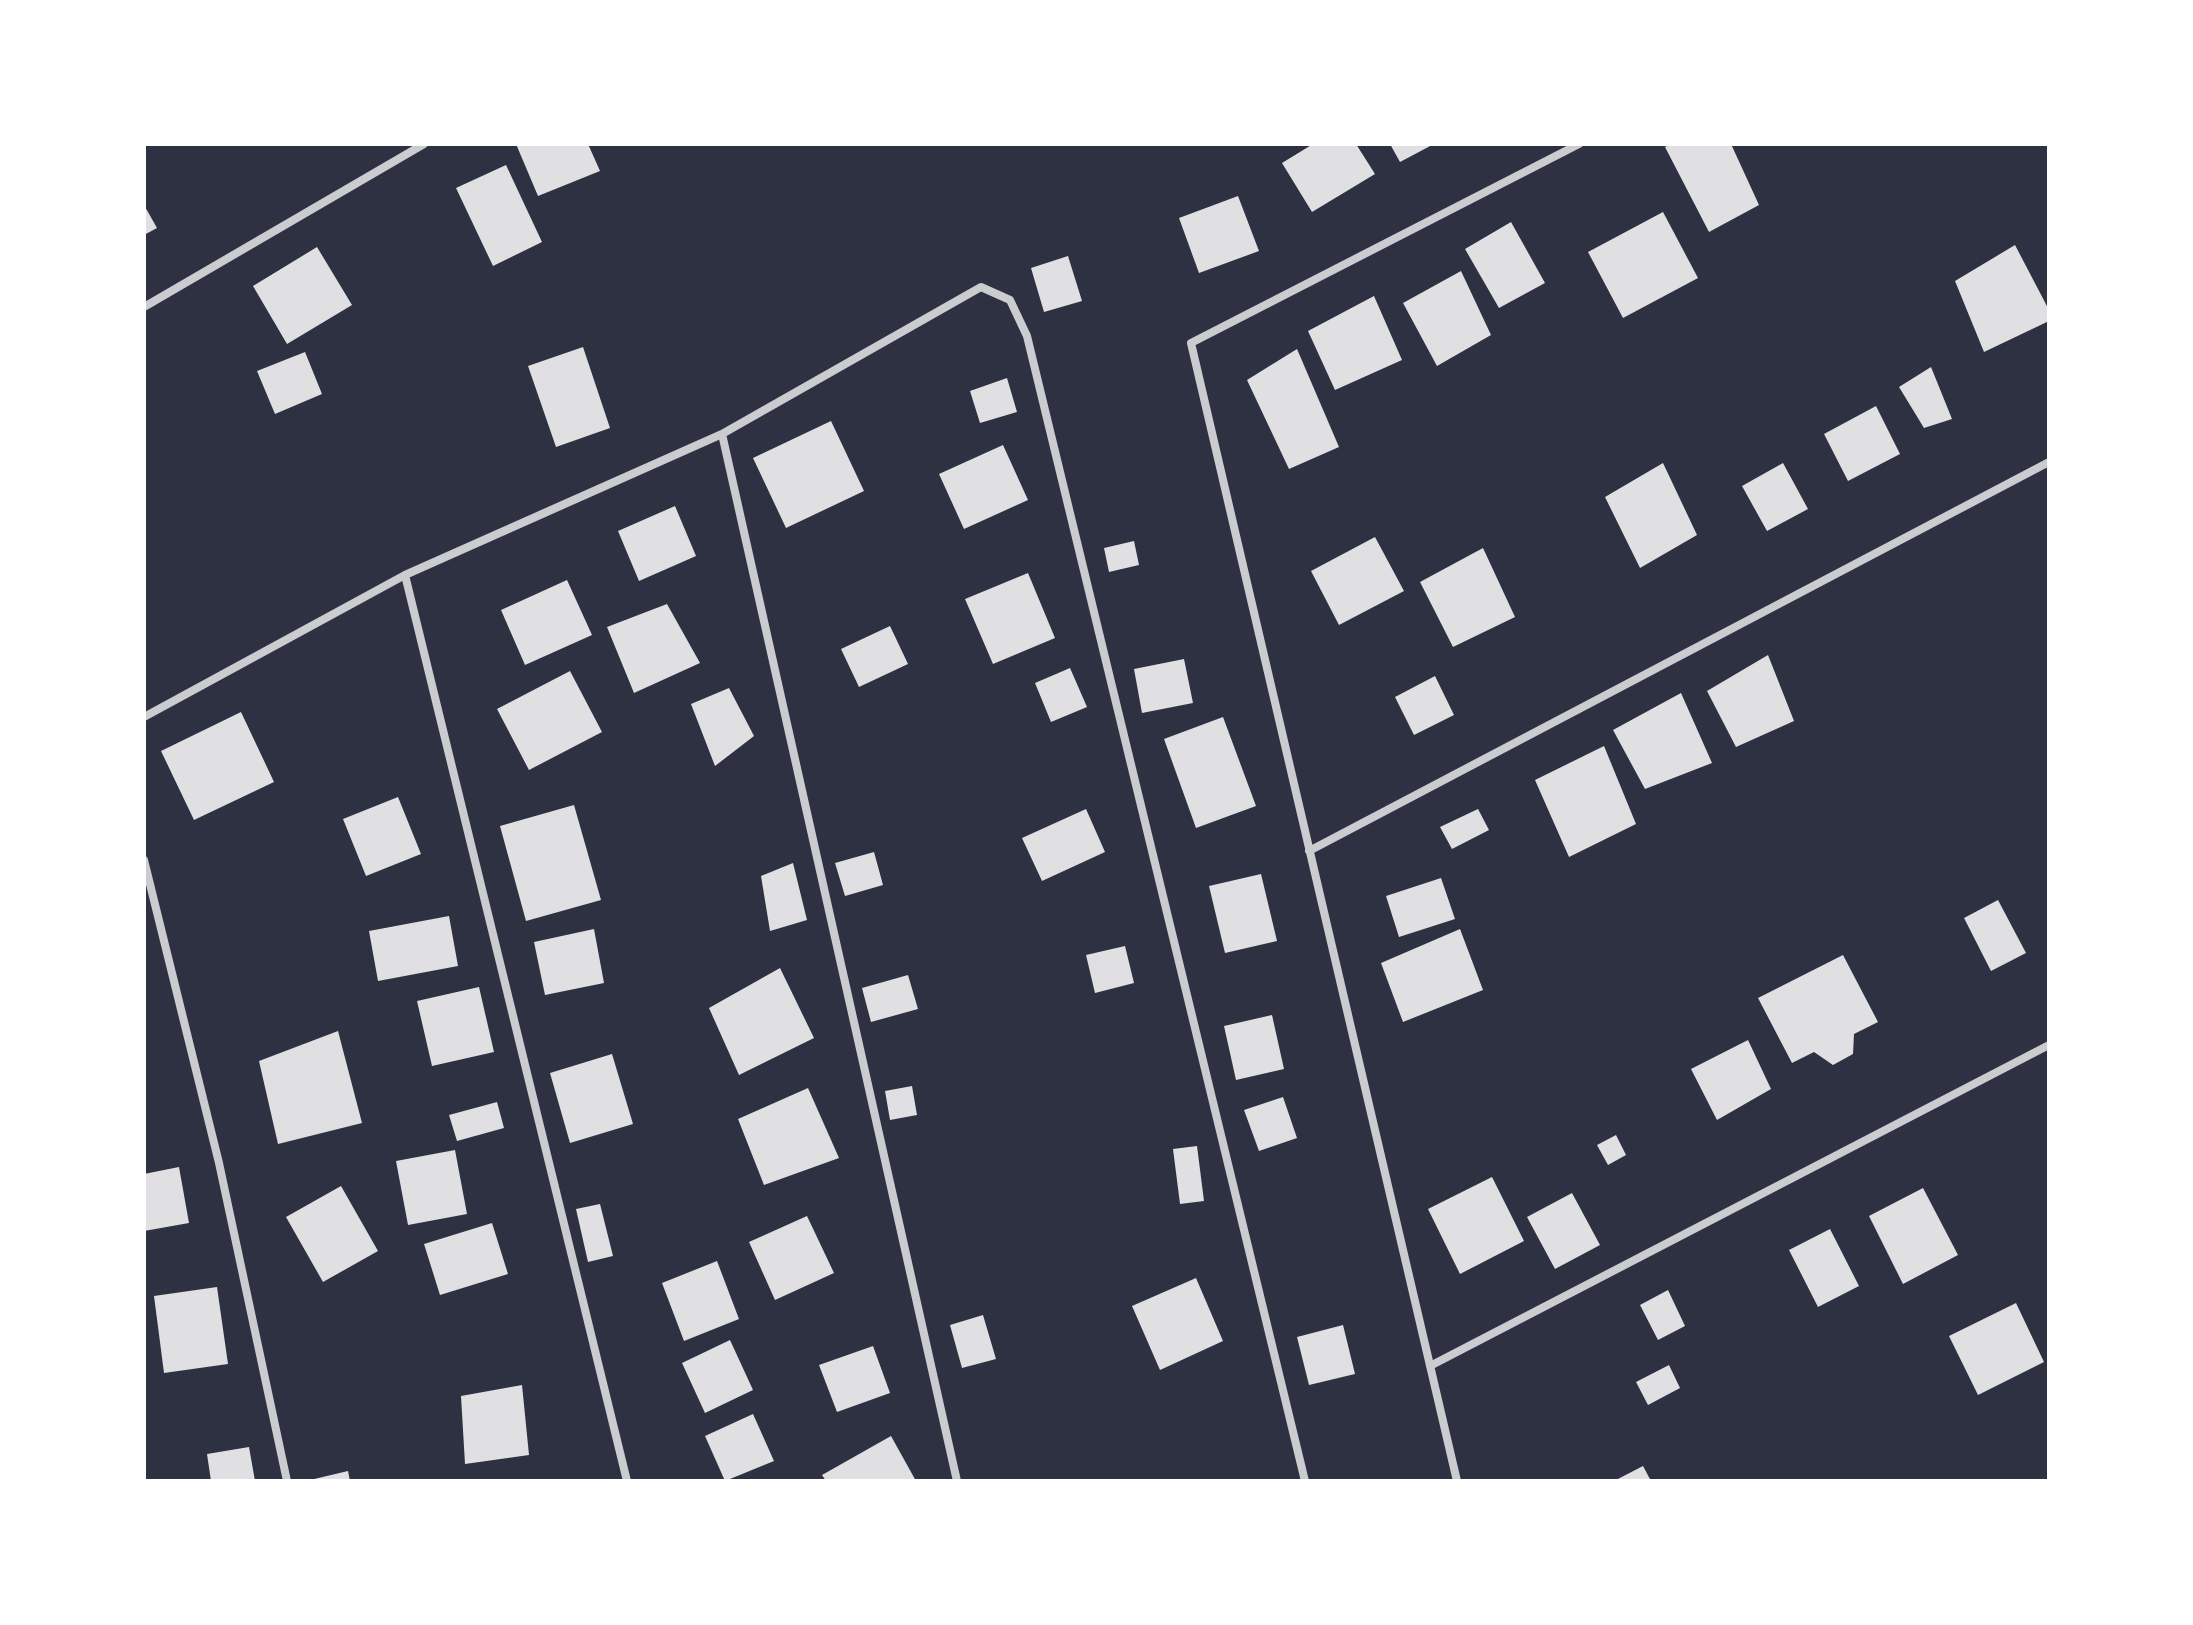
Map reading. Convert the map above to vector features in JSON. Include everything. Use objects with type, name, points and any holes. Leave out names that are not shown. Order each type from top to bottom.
[{"type":"street","points":[[144,307],[424,144]]},
{"type":"street","points":[[1457,1481],[1191,343],[1579,144]]},
{"type":"street","points":[[144,717],[405,575],[722,434],[981,287],[1010,300],[1027,336],[1305,1481]]},
{"type":"street","points":[[722,434],[957,1481]]},
{"type":"street","points":[[1309,851],[2049,462]]},
{"type":"street","points":[[405,575],[627,1481]]},
{"type":"street","points":[[144,860],[219,1163],[287,1481]]},
{"type":"street","points":[[1430,1366],[2049,1045]]},
{"type":"building","points":[[516,144],[588,144],[600,171],[538,196]]},
{"type":"building","points":[[1313,144],[1356,144],[1375,174],[1312,212],[1282,163]]},
{"type":"building","points":[[1390,144],[1434,144],[1400,162]]},
{"type":"building","points":[[1671,144],[1731,144],[1759,205],[1709,232],[1665,147]]},
{"type":"building","points":[[506,165],[542,242],[493,266],[456,188]]},
{"type":"building","points":[[1238,196],[1259,251],[1199,273],[1179,218]]},
{"type":"building","points":[[144,205],[157,228],[144,235]]},
{"type":"building","points":[[1663,212],[1698,278],[1623,318],[1588,252]]},
{"type":"building","points":[[1511,222],[1545,283],[1499,308],[1465,249]]},
{"type":"building","points":[[2015,245],[2049,310],[2049,321],[1984,352],[1955,281]]},
{"type":"building","points":[[317,247],[352,305],[287,344],[253,286]]},
{"type":"building","points":[[1068,256],[1082,301],[1044,312],[1031,268]]},
{"type":"building","points":[[1461,271],[1491,335],[1437,366],[1403,303]]},
{"type":"building","points":[[1374,296],[1402,360],[1335,390],[1308,331]]},
{"type":"building","points":[[583,347],[610,428],[556,447],[528,366]]},
{"type":"building","points":[[1297,349],[1339,447],[1289,469],[1247,380]]},
{"type":"building","points":[[305,352],[322,394],[275,414],[257,371]]},
{"type":"building","points":[[1931,367],[1952,419],[1924,428],[1899,387]]},
{"type":"building","points":[[1007,378],[1017,412],[980,423],[970,391]]},
{"type":"building","points":[[1876,406],[1900,454],[1848,481],[1824,434]]},
{"type":"building","points":[[831,421],[864,491],[786,528],[753,458]]},
{"type":"building","points":[[1003,445],[1028,500],[964,529],[939,474]]},
{"type":"building","points":[[1663,463],[1697,535],[1640,568],[1605,497]]},
{"type":"building","points":[[1783,463],[1808,509],[1767,531],[1742,486]]},
{"type":"building","points":[[675,506],[696,556],[639,581],[618,531]]},
{"type":"building","points":[[1375,537],[1404,591],[1339,625],[1311,571]]},
{"type":"building","points":[[1134,541],[1139,565],[1109,572],[1104,548]]},
{"type":"building","points":[[1483,548],[1515,617],[1453,647],[1420,582]]},
{"type":"building","points":[[1028,573],[1055,638],[993,664],[965,599]]},
{"type":"building","points":[[567,580],[592,635],[525,665],[501,610]]},
{"type":"building","points":[[667,604],[700,663],[634,693],[607,627]]},
{"type":"building","points":[[890,626],[908,664],[859,687],[841,649]]},
{"type":"building","points":[[1768,655],[1794,721],[1736,747],[1707,691]]},
{"type":"building","points":[[1184,659],[1193,703],[1142,713],[1134,669]]},
{"type":"building","points":[[1070,668],[1087,707],[1051,722],[1035,683]]},
{"type":"building","points":[[570,671],[602,732],[529,770],[497,709]]},
{"type":"building","points":[[1435,676],[1454,715],[1414,735],[1395,697]]},
{"type":"building","points":[[729,688],[754,736],[715,766],[691,704]]},
{"type":"building","points":[[1681,693],[1712,763],[1645,789],[1613,730]]},
{"type":"building","points":[[241,712],[274,782],[194,820],[161,751]]},
{"type":"building","points":[[1223,717],[1256,806],[1196,828],[1164,739]]},
{"type":"building","points":[[1604,746],[1636,824],[1569,857],[1535,780]]},
{"type":"building","points":[[398,797],[421,854],[366,876],[343,819]]},
{"type":"building","points":[[574,805],[601,900],[526,921],[500,826]]},
{"type":"building","points":[[1086,809],[1105,852],[1042,881],[1022,838]]},
{"type":"building","points":[[1478,809],[1489,830],[1452,849],[1440,827]]},
{"type":"building","points":[[874,852],[883,885],[845,896],[835,863]]},
{"type":"building","points":[[793,863],[807,920],[770,931],[761,876]]},
{"type":"building","points":[[1261,874],[1277,941],[1225,953],[1209,886]]},
{"type":"building","points":[[1441,878],[1455,919],[1399,937],[1386,896]]},
{"type":"building","points":[[1998,900],[2026,953],[1991,971],[1964,918]]},
{"type":"building","points":[[449,916],[458,966],[378,981],[369,931]]},
{"type":"building","points":[[594,929],[604,983],[545,995],[534,942]]},
{"type":"building","points":[[1460,929],[1483,990],[1403,1022],[1381,963]]},
{"type":"building","points":[[1125,946],[1134,983],[1095,993],[1086,955]]},
{"type":"building","points":[[1843,955],[1878,1022],[1854,1034],[1853,1054],[1833,1065],[1814,1052],[1792,1063],[1758,998]]},
{"type":"building","points":[[780,968],[814,1038],[739,1075],[709,1008]]},
{"type":"building","points":[[908,975],[918,1009],[871,1022],[862,988]]},
{"type":"building","points":[[479,987],[494,1052],[432,1066],[417,1001]]},
{"type":"building","points":[[1272,1015],[1284,1069],[1236,1080],[1224,1026]]},
{"type":"building","points":[[338,1031],[362,1123],[278,1144],[259,1061]]},
{"type":"building","points":[[1748,1040],[1771,1089],[1717,1120],[1691,1069]]},
{"type":"building","points":[[612,1054],[633,1124],[570,1143],[550,1073]]},
{"type":"building","points":[[912,1086],[917,1115],[890,1120],[885,1091]]},
{"type":"building","points":[[808,1088],[839,1158],[764,1185],[738,1119]]},
{"type":"building","points":[[1283,1097],[1297,1138],[1259,1151],[1244,1110]]},
{"type":"building","points":[[497,1102],[504,1128],[457,1141],[449,1115]]},
{"type":"building","points":[[1616,1135],[1626,1155],[1608,1165],[1597,1145]]},
{"type":"building","points":[[1197,1146],[1204,1201],[1180,1204],[1173,1149]]},
{"type":"building","points":[[455,1150],[467,1214],[408,1225],[396,1161]]},
{"type":"building","points":[[179,1167],[189,1223],[144,1231],[144,1174]]},
{"type":"building","points":[[1492,1177],[1524,1241],[1460,1274],[1428,1209]]},
{"type":"building","points":[[341,1186],[378,1251],[323,1282],[286,1217]]},
{"type":"building","points":[[1923,1188],[1958,1255],[1903,1284],[1869,1216]]},
{"type":"building","points":[[1572,1193],[1600,1245],[1555,1269],[1527,1217]]},
{"type":"building","points":[[600,1204],[613,1256],[588,1262],[576,1209]]},
{"type":"building","points":[[807,1216],[834,1273],[775,1300],[749,1242]]},
{"type":"building","points":[[492,1223],[508,1274],[440,1295],[424,1244]]},
{"type":"building","points":[[1830,1229],[1859,1286],[1818,1307],[1789,1250]]},
{"type":"building","points":[[717,1261],[739,1319],[684,1341],[662,1283]]},
{"type":"building","points":[[1196,1278],[1223,1341],[1160,1370],[1132,1306]]},
{"type":"building","points":[[217,1287],[228,1364],[164,1373],[154,1296]]},
{"type":"building","points":[[1668,1290],[1685,1326],[1658,1340],[1640,1305]]},
{"type":"building","points":[[2016,1303],[2044,1362],[1978,1395],[1949,1336]]},
{"type":"building","points":[[983,1315],[996,1359],[962,1368],[950,1325]]},
{"type":"building","points":[[1343,1325],[1355,1374],[1309,1385],[1297,1337]]},
{"type":"building","points":[[730,1340],[753,1390],[705,1413],[682,1363]]},
{"type":"building","points":[[873,1346],[890,1393],[837,1412],[819,1365]]},
{"type":"building","points":[[1669,1365],[1680,1388],[1648,1405],[1636,1382]]},
{"type":"building","points":[[522,1385],[529,1455],[465,1464],[461,1396]]},
{"type":"building","points":[[753,1414],[774,1461],[725,1481],[705,1436]]},
{"type":"building","points":[[891,1436],[916,1481],[826,1481],[822,1475]]},
{"type":"building","points":[[249,1447],[255,1481],[211,1481],[207,1454]]},
{"type":"building","points":[[1643,1466],[1651,1481],[1614,1481]]},
{"type":"building","points":[[348,1471],[350,1481],[310,1481],[310,1480]]}]
